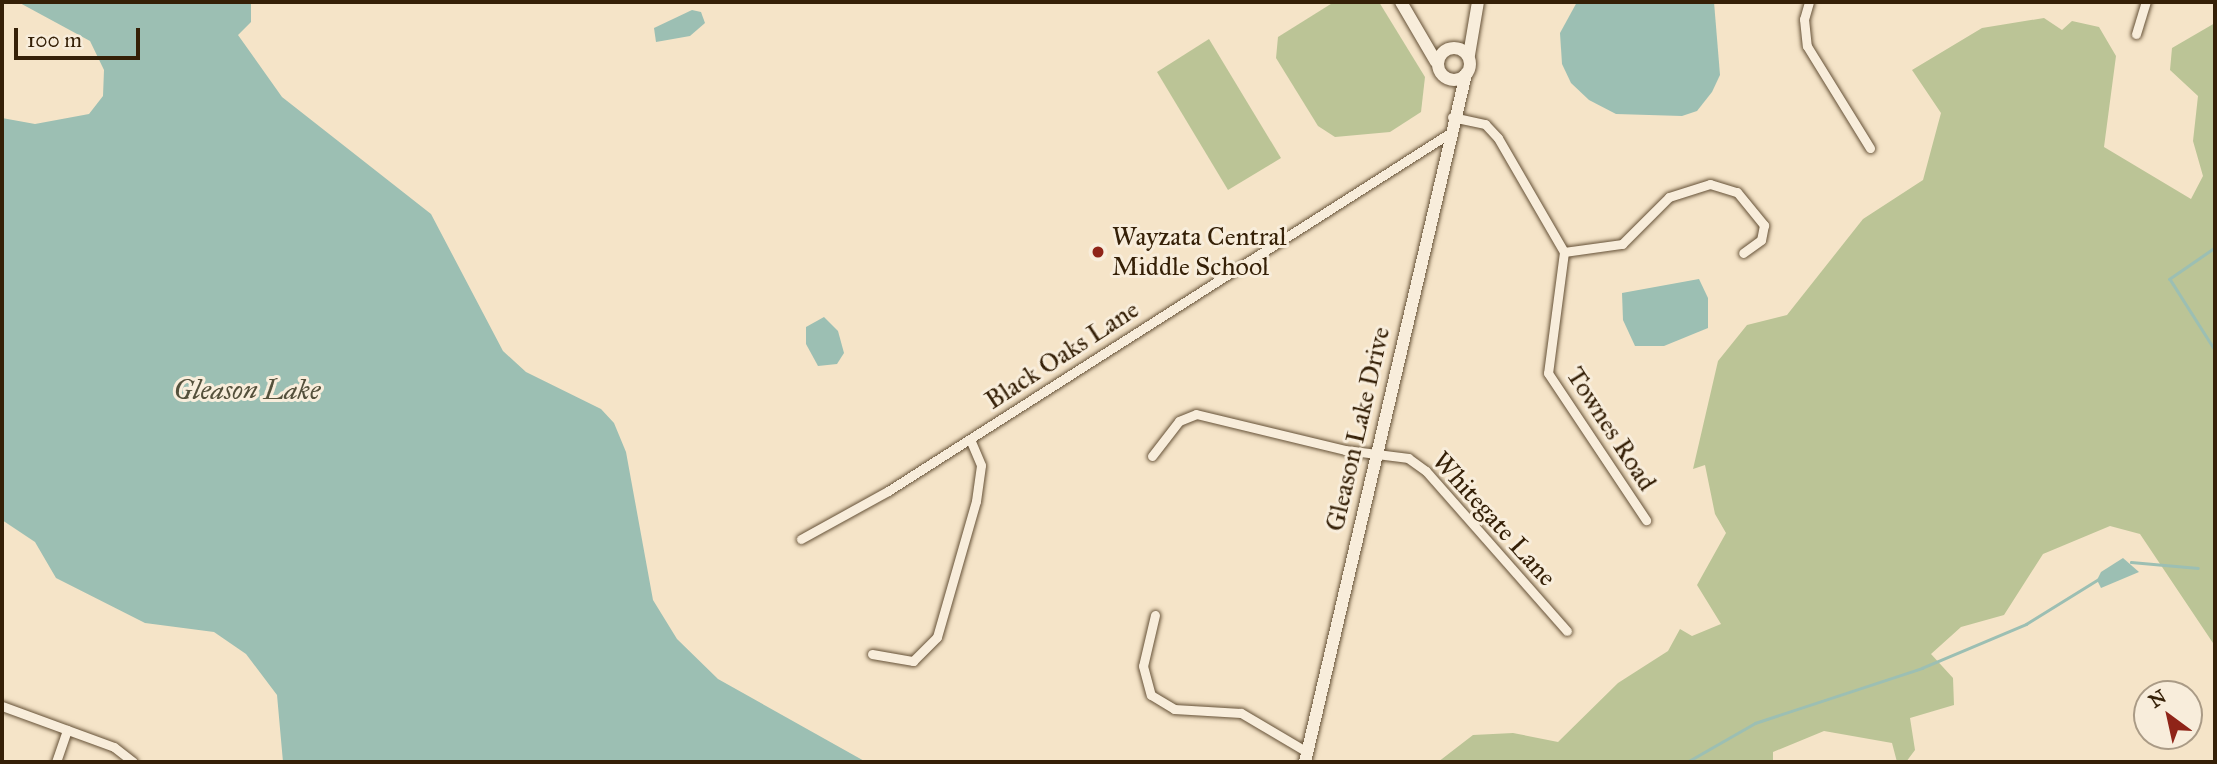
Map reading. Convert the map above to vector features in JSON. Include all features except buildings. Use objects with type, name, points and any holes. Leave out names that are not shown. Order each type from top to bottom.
[{"type":"main road","points":[[1401,2],[1409,18],[1440,57],[1440,75],[1448,78],[1466,74]]},
{"type":"main road","points":[[1440,57],[1465,52],[1476,21],[1478,2]]},
{"type":"main road","name":"Gleason Lake Drive","points":[[1306,757],[1454,112],[1466,74],[1473,62],[1465,52]]},
{"type":"main road","name":"Gleason Lake Drive","points":[[1448,78],[1454,112]]},
{"type":"street","points":[[1809,2],[1804,19],[1807,46],[1870,148]]},
{"type":"street","points":[[2136,34],[2146,2]]},
{"type":"street","points":[[1454,112],[1485,124],[1498,138],[1564,252],[1622,244],[1669,197],[1710,184],[1737,192],[1764,225],[1756,247],[1743,253]]},
{"type":"street","name":"Black Oaks Lane","points":[[800,539],[970,439],[1450,133]]},
{"type":"street","name":"Townes Road","points":[[1564,252],[1548,373],[1646,520]]},
{"type":"street","name":"Whitegate Lane","points":[[1152,456],[1179,421],[1196,414],[1345,450],[1376,450],[1408,458],[1426,471],[1567,631]]},
{"type":"street","points":[[872,654],[913,661],[937,637],[976,501],[981,465],[970,439]]},
{"type":"street","points":[[1155,615],[1143,666],[1154,697],[1174,709],[1241,713],[1306,757]]},
{"type":"street","points":[[2,706],[114,747],[133,762]]},
{"type":"street","points":[[56,762],[67,730]]},
{"type":"green space","points":[[1334,2],[1379,2],[1425,77],[1421,112],[1390,132],[1335,137],[1318,126],[1276,58],[1278,37]]},
{"type":"green space","points":[[2044,18],[2062,30],[2072,21],[2099,27],[2116,56],[2104,147],[2191,199],[2203,176],[2193,141],[2198,96],[2170,70],[2172,48],[2215,23],[2215,646],[2140,534],[2110,526],[2043,554],[2004,615],[1961,627],[1931,654],[1953,678],[1954,705],[1910,718],[1915,750],[1906,762],[1897,762],[1892,743],[1824,731],[1773,752],[1773,762],[1438,762],[1473,735],[1513,733],[1558,742],[1618,683],[1668,651],[1680,629],[1692,636],[1721,624],[1697,585],[1726,533],[1715,514],[1705,465],[1693,469],[1718,361],[1747,325],[1787,315],[1863,219],[1923,180],[1941,113],[1912,70],[1982,28]]},
{"type":"green space","points":[[1209,39],[1281,158],[1228,190],[1157,72]]},
{"type":"water","name":"Gleason Lake","points":[[18,2],[251,2],[251,22],[238,35],[282,97],[431,214],[503,351],[526,372],[601,409],[614,423],[626,452],[653,600],[677,639],[718,679],[866,762],[283,762],[277,695],[246,654],[214,632],[145,623],[56,578],[35,542],[2,520],[2,118],[35,124],[89,114],[103,96],[104,70],[90,41]]},
{"type":"water","points":[[1577,2],[1714,2],[1720,75],[1712,92],[1697,111],[1682,116],[1616,114],[1589,100],[1571,83],[1562,64],[1560,33]]},
{"type":"water","points":[[692,10],[701,12],[705,23],[690,36],[656,42],[654,28]]},
{"type":"water","points":[[1699,279],[1708,298],[1708,328],[1664,346],[1635,346],[1623,320],[1622,293]]},
{"type":"water","points":[[824,317],[838,331],[844,353],[837,364],[818,366],[806,344],[806,327]]},
{"type":"water","points":[[2123,558],[2139,572],[2101,588],[2097,580],[2101,572]]},
{"type":"waterway","points":[[2215,248],[2170,279],[2215,350]]},
{"type":"waterway","points":[[2131,562],[2198,568]]},
{"type":"waterway","points":[[1687,762],[1755,723],[1922,668],[2026,624],[2097,580]]},
{"type":"place","name":"Wayzata Central Middle School","points":[[1098,252]]}]
